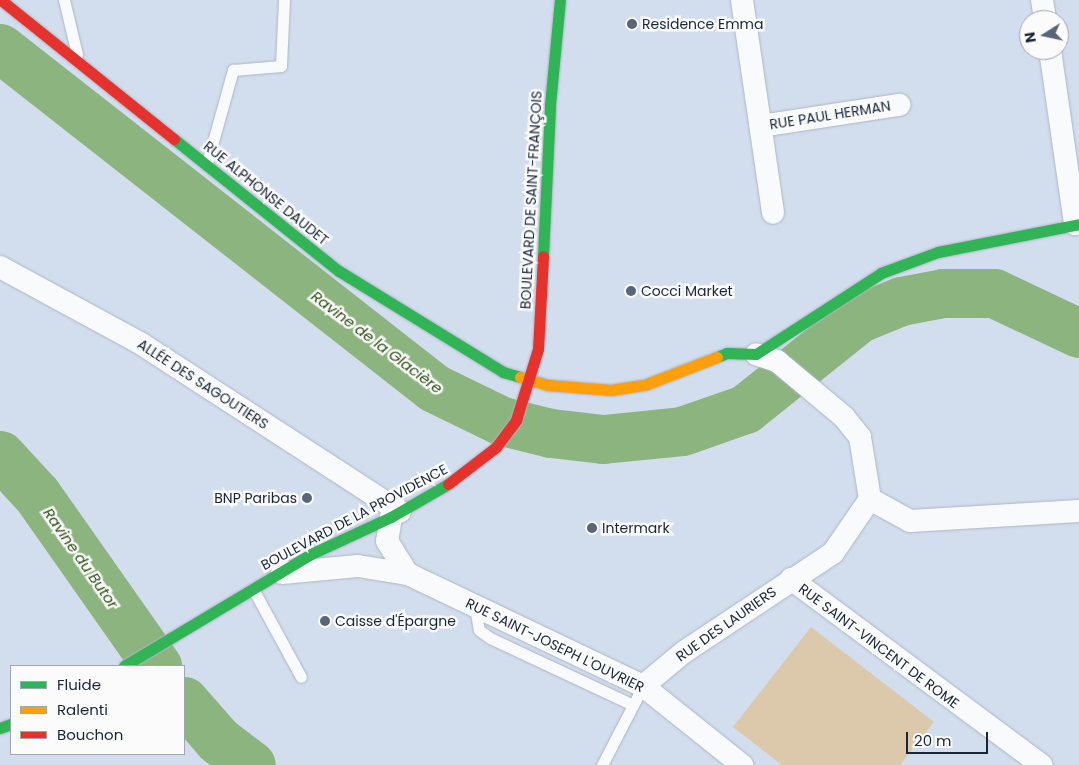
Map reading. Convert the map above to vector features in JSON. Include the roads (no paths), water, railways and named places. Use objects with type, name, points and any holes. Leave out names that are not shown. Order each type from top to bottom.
[{"type":"street","name":"RUE ALPHONSE DAUDET","points":[[1,0],[339,271],[503,372],[556,387],[611,390],[647,384],[727,352],[767,358]]},
{"type":"street","name":"BOULEVARD DE SAINT-FRANÇOIS","points":[[524,400],[538,349],[550,105],[560,0]]},
{"type":"street","name":"RUE PAUL HERMAN","points":[[742,0],[773,213]]},
{"type":"street","points":[[1052,60],[1077,224],[938,252],[881,273],[767,358],[822,398],[844,417],[860,437],[870,499],[910,521],[1079,511]]},
{"type":"street","name":"RUE PAUL HERMAN","points":[[761,126],[899,104]]},
{"type":"street","name":"ALLÉE DES SAGOUTIERS","points":[[0,267],[140,343],[396,514]]},
{"type":"street","name":"BOULEVARD DE LA PROVIDENCE","points":[[126,665],[311,554],[396,514],[463,475],[496,447],[516,420],[524,400]]},
{"type":"street","name":"RUE DES LAURIERS","points":[[638,696],[684,652],[791,579],[833,553],[870,499]]},
{"type":"street","points":[[396,514],[387,541],[408,574]]},
{"type":"street","name":"RUE SAINT-JOSEPH L'OUVRIER","points":[[279,574],[358,566],[408,574],[476,606],[638,696],[742,765]]},
{"type":"street","name":"RUE SAINT-VINCENT DE ROME","points":[[791,579],[1042,765]]},
{"type":"lane","points":[[64,0],[78,62]]},
{"type":"lane","points":[[206,165],[233,70],[282,66],[284,0]]},
{"type":"lane","points":[[253,589],[301,677]]},
{"type":"lane","points":[[602,765],[638,696]]},
{"type":"waterway","name":"Ravine de la Glacière","points":[[0,48],[434,388],[502,421],[551,433],[603,439],[682,431],[745,409],[859,318],[901,301],[943,293],[994,293],[1079,333]]},
{"type":"waterway","name":"Ravine du Butor","points":[[0,455],[37,495],[156,665]]},
{"type":"waterway","name":"Ravine du Butor","points":[[185,702],[218,740],[251,765]]},
{"type":"place","name":"Residence Emma","points":[[632,24]]},
{"type":"place","name":"Cocci Market","points":[[631,291]]},
{"type":"place","name":"BNP Paribas","points":[[307,498]]},
{"type":"place","name":"Intermark","points":[[592,528]]},
{"type":"place","name":"Caisse d'Épargne","points":[[325,621]]}]
